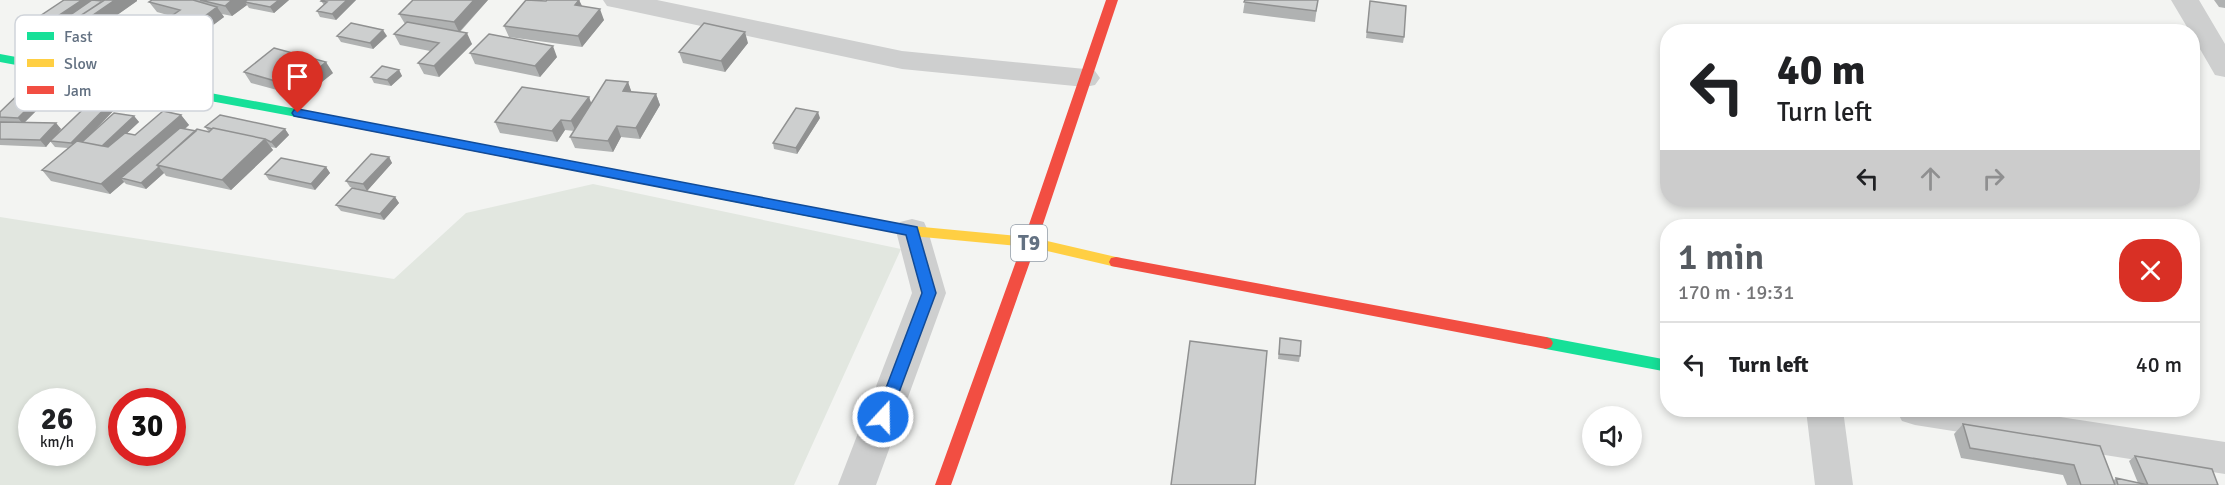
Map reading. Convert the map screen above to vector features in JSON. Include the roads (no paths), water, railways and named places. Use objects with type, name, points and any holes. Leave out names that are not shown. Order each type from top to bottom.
[{"type":"main road","name":"T9","points":[[942,485],[1030,242],[1112,0]]},
{"type":"main road","points":[[0,58],[15,60]]},
{"type":"main road","points":[[213,97],[912,231],[1030,242],[1124,264],[1660,364]]},
{"type":"street","points":[[617,0],[902,60],[1085,78]]},
{"type":"street","points":[[2185,0],[2199,24]]},
{"type":"street","points":[[2200,26],[2225,68]]},
{"type":"street","points":[[857,485],[929,293],[912,231]]},
{"type":"street","points":[[1826,417],[1834,485]]},
{"type":"street","points":[[1959,417],[2225,459]]}]
